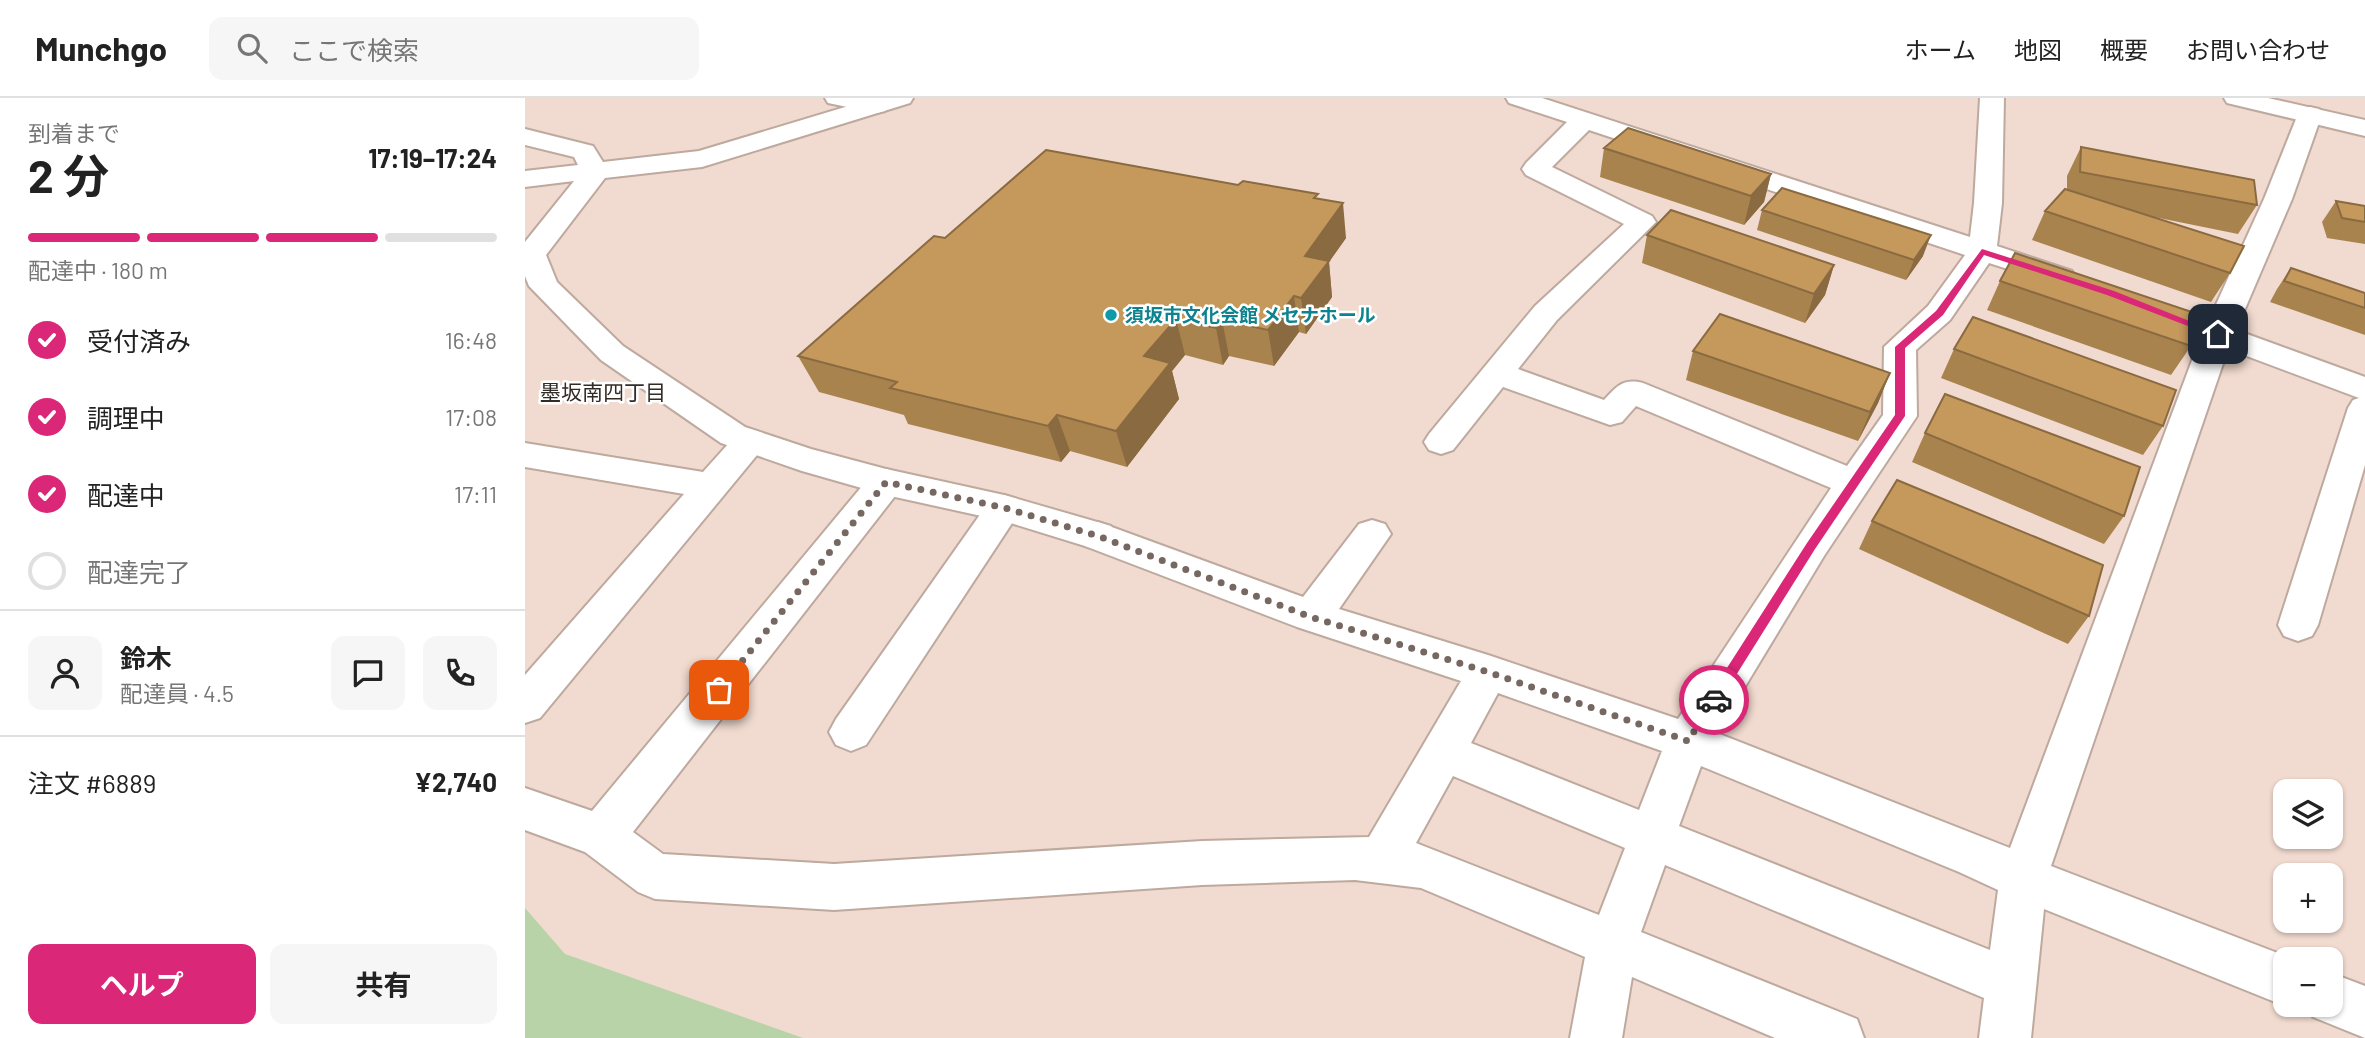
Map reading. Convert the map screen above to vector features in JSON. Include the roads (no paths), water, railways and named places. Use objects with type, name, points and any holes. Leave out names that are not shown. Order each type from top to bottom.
[{"type":"street","points":[[837,98],[889,102]]},
{"type":"street","points":[[1518,98],[2085,285]]},
{"type":"street","points":[[1596,1038],[1612,944],[1688,741],[1900,416],[1900,347],[1940,313],[1982,252],[1988,203],[1992,98]]},
{"type":"street","points":[[2236,98],[2365,128]]},
{"type":"street","points":[[525,179],[702,159],[889,102]]},
{"type":"street","points":[[2005,1038],[2023,878],[2218,334],[2278,199],[2310,114]]},
{"type":"street","points":[[1441,442],[1546,313],[1642,222],[1535,169],[1583,121]]},
{"type":"street","points":[[525,137],[584,152],[596,173]]},
{"type":"street","points":[[596,173],[534,239],[531,256],[544,286],[612,353],[733,435],[802,459],[886,482],[1005,508],[1098,536],[1311,617],[1488,672],[1688,741],[1964,851],[2023,878],[2273,976]]},
{"type":"street","points":[[2170,316],[2365,389]]},
{"type":"street","points":[[1497,373],[1610,414],[1631,391],[1854,483]]},
{"type":"street","points":[[2298,625],[2365,408]]},
{"type":"street","points":[[525,705],[750,441]]},
{"type":"street","points":[[525,455],[711,486]]},
{"type":"street","points":[[601,836],[886,482]]},
{"type":"street","points":[[851,732],[1005,508]]},
{"type":"street","points":[[1311,617],[1372,534]]},
{"type":"street","points":[[1380,862],[1488,672]]},
{"type":"street","points":[[1442,751],[2011,984]]},
{"type":"street","points":[[525,809],[601,836],[655,876],[834,887],[1202,863],[1355,858],[1423,866],[1838,1038]]},
{"type":"street","points":[[2343,1004],[2365,1012]]},
{"type":"place","name":"須坂市文化会館 メセナホール","points":[[1111,315]]},
{"type":"district","name":"墨坂南四丁目","points":[[603,393]]}]
